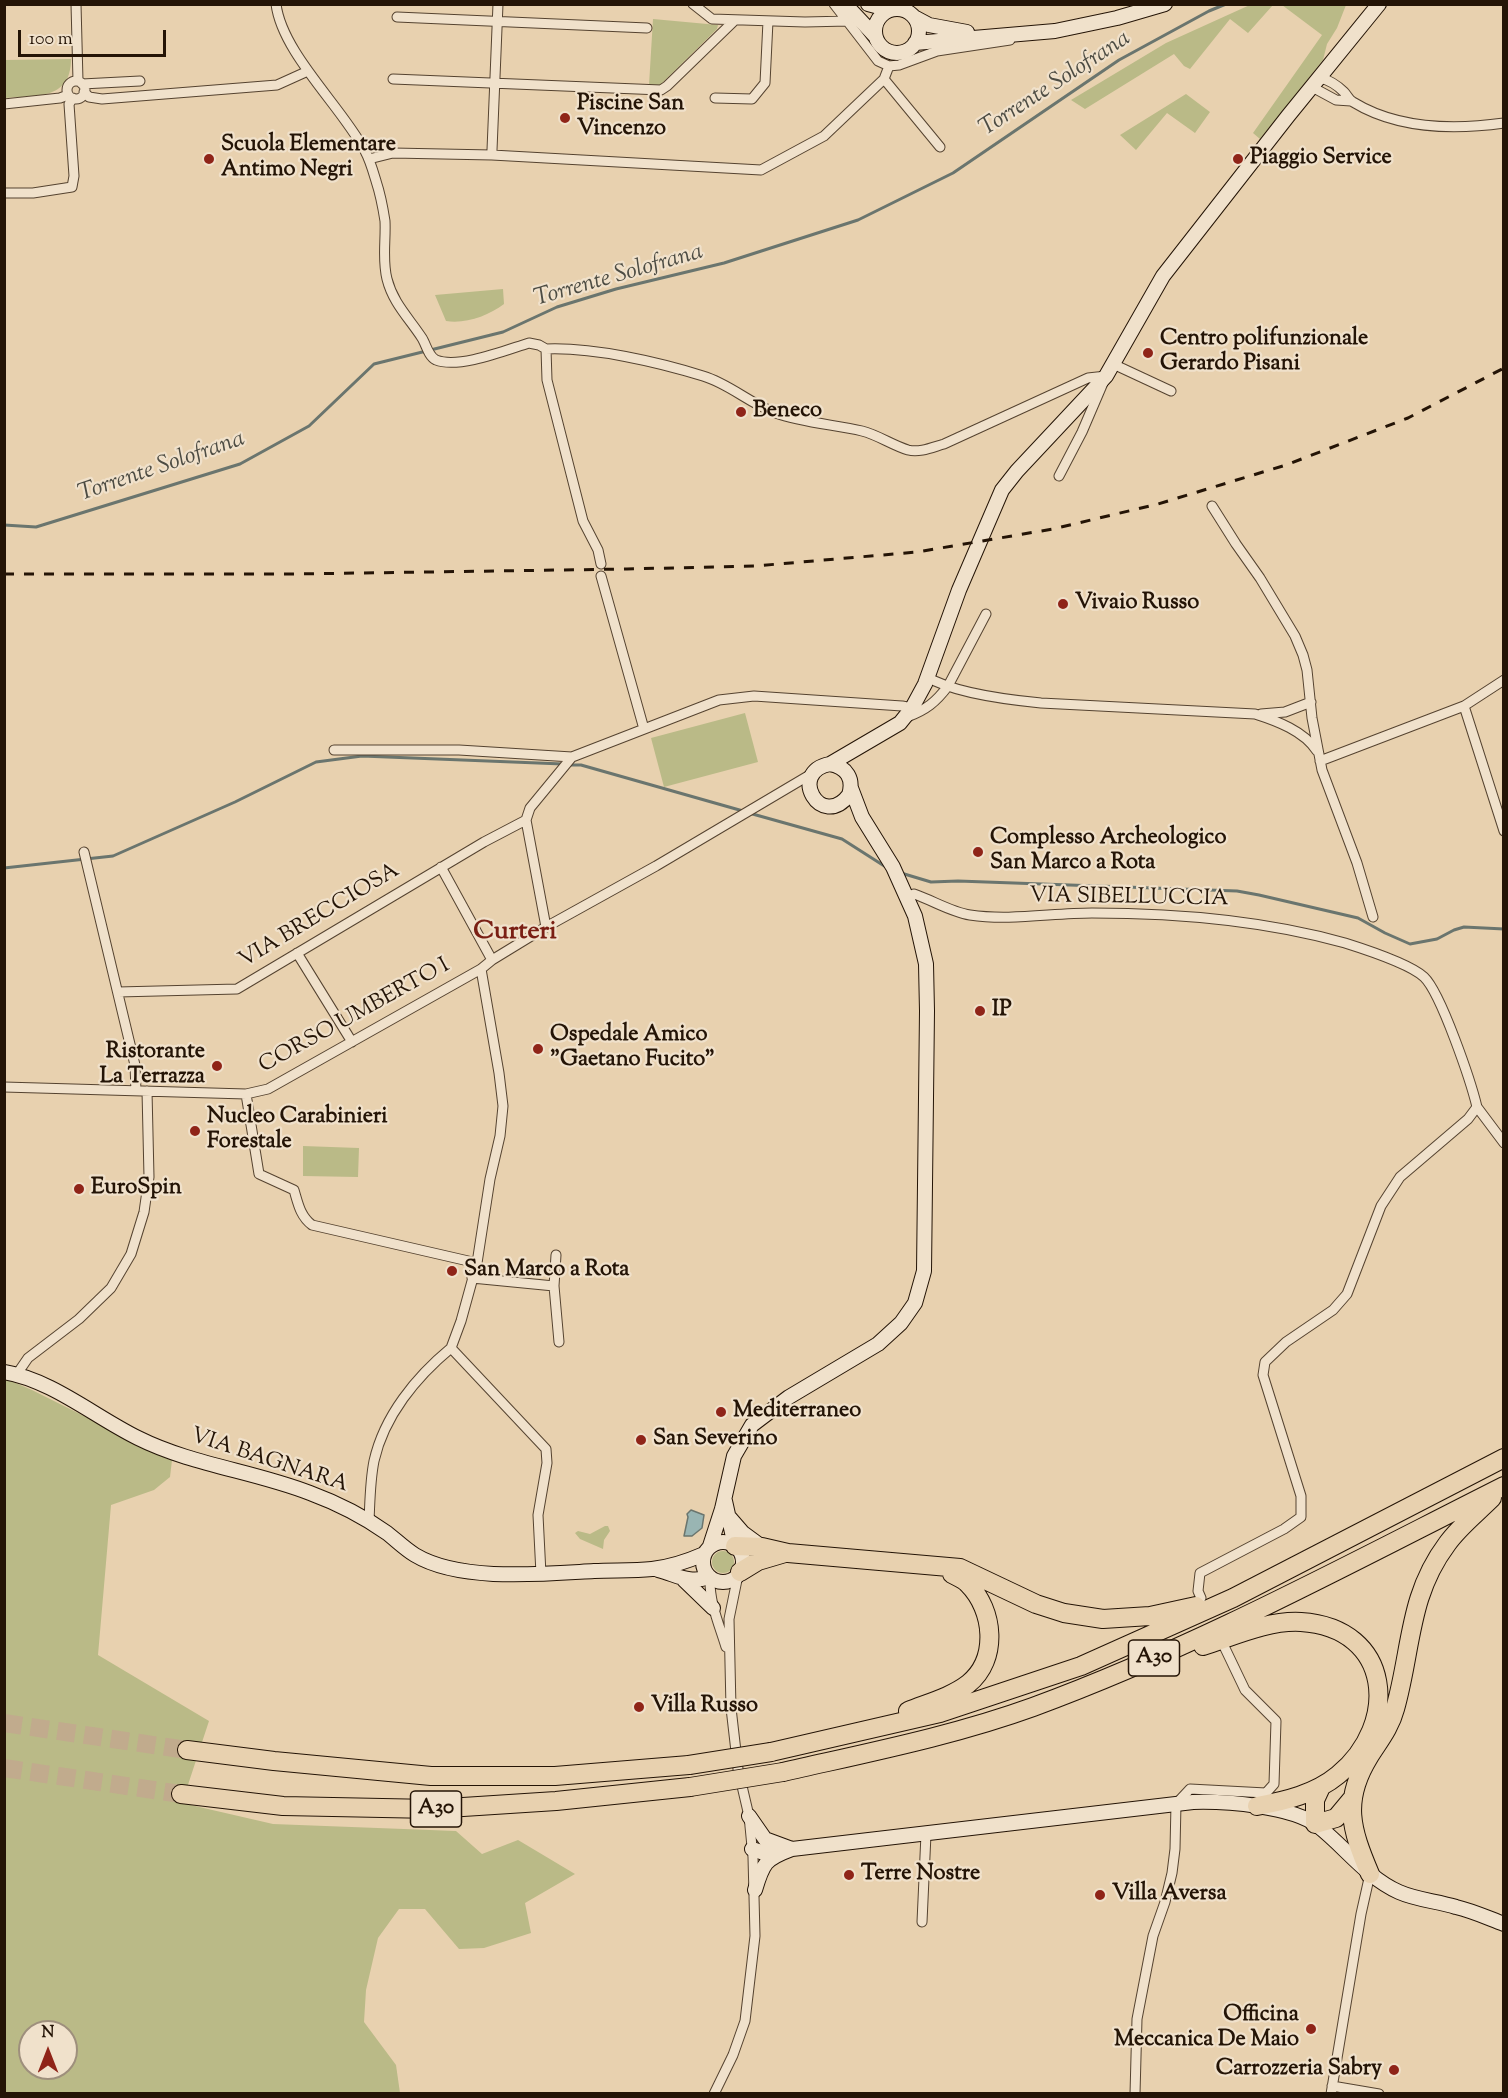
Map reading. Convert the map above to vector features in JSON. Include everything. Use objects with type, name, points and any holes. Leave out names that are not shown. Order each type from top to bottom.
[{"type":"highway","name":"A30","points":[[188,1750],[431,1776],[555,1776],[689,1765],[771,1752],[940,1713],[1081,1666],[1233,1598],[1503,1458]]},
{"type":"highway","name":"A30","points":[[181,1794],[284,1806],[432,1809],[556,1801],[690,1788],[783,1772],[916,1742],[1031,1708],[1140,1665],[1257,1610],[1503,1486]]},
{"type":"highway","points":[[1321,1787],[1315,1800],[1315,1824],[1336,1818],[1351,1800],[1361,1771],[1391,1722],[1413,1615],[1423,1583],[1448,1542],[1503,1486]]},
{"type":"highway","points":[[735,1546],[762,1547],[788,1553],[960,1568],[1036,1604],[1064,1613],[1103,1619],[1150,1616],[1233,1598]]},
{"type":"highway","points":[[739,1573],[758,1561],[788,1553]]},
{"type":"highway","points":[[850,1734],[948,1695],[969,1683],[986,1661],[990,1634],[987,1618],[979,1598],[966,1582],[931,1564]]},
{"type":"highway","points":[[1140,1665],[1280,1623],[1314,1623],[1348,1637],[1362,1649],[1373,1665],[1378,1685],[1379,1707],[1371,1732],[1357,1756],[1338,1775],[1321,1787],[1281,1802],[1257,1806]]},
{"type":"highway","points":[[1351,1800],[1356,1841],[1370,1874]]},
{"type":"main road","points":[[845,4],[870,40],[891,52],[904,51],[914,44],[1055,32],[1155,6]]},
{"type":"main road","points":[[868,4],[890,10],[904,10],[929,25],[990,36]]},
{"type":"main road","points":[[862,817],[838,805],[825,806],[814,798],[810,793],[810,779],[813,773],[817,768],[830,764],[900,723],[909,712],[927,677],[959,590],[1002,490],[1106,376],[1163,276],[1379,4]]},
{"type":"main road","points":[[870,40],[878,20],[890,10]]},
{"type":"main road","points":[[914,17],[919,31],[914,44]]},
{"type":"main road","points":[[838,805],[849,795],[856,748]]},
{"type":"main road","points":[[724,1495],[735,1546],[742,1556],[742,1562],[739,1573],[733,1579],[721,1582],[710,1577],[703,1565],[734,1456],[752,1425],[789,1397],[878,1344],[901,1323],[915,1303],[924,1271],[927,1089],[926,964],[915,916],[893,867],[862,817],[850,781],[843,769],[830,764]]},
{"type":"main road","name":"VIA BAGNARA","points":[[11,1373],[73,1401],[138,1438],[186,1457],[309,1492],[345,1508],[369,1521],[415,1555],[438,1564],[481,1573],[541,1574],[652,1569],[685,1562],[707,1550]]},
{"type":"main road","points":[[728,1515],[743,1533],[762,1547]]},
{"type":"main road","points":[[707,1550],[723,1542],[735,1546]]},
{"type":"main road","name":"VIA BAGNARA","points":[[652,1569],[670,1573],[684,1580],[698,1581],[710,1577]]},
{"type":"main road","points":[[684,1580],[713,1608]]},
{"type":"main road","points":[[755,1890],[761,1869],[773,1856],[792,1850],[1216,1801],[1257,1806],[1292,1814],[1315,1824],[1370,1874],[1399,1892],[1455,1906],[1503,1924]]},
{"type":"main road","points":[[749,1816],[765,1839],[792,1850]]},
{"type":"main road","points":[[752,1850],[765,1839]]},
{"type":"main road","points":[[752,1850],[773,1856]]},
{"type":"street","points":[[4,104],[70,96],[81,97],[76,4]]},
{"type":"street","points":[[276,4],[287,37],[369,159],[385,221],[384,257],[387,280],[399,308],[423,339],[435,360],[466,361],[529,343],[546,349],[567,348],[604,354],[705,376],[778,414],[864,431],[909,450],[924,450],[944,444],[1088,378],[1106,376],[1082,432],[1059,476]]},
{"type":"street","points":[[492,150],[498,4]]},
{"type":"street","points":[[693,4],[712,19],[848,21]]},
{"type":"street","points":[[834,4],[848,21],[870,40],[878,61],[894,66],[937,51],[999,43],[1026,34]]},
{"type":"street","points":[[398,17],[647,28]]},
{"type":"street","points":[[393,79],[661,90],[667,87],[734,21]]},
{"type":"street","points":[[715,98],[752,99],[765,83],[768,21]]},
{"type":"street","points":[[369,159],[393,153],[492,155],[761,170],[824,136],[884,79],[894,66],[906,58],[914,44]]},
{"type":"street","points":[[81,86],[89,97],[102,99],[278,85],[308,71]]},
{"type":"street","points":[[884,79],[940,147]]},
{"type":"street","points":[[1316,82],[1328,80],[1344,92],[1351,101]]},
{"type":"street","points":[[4,193],[33,193],[72,187],[74,176],[70,96],[67,89],[69,84],[81,86],[140,81]]},
{"type":"street","points":[[1316,82],[1336,100],[1351,101],[1382,115],[1416,124],[1471,128],[1503,123]]},
{"type":"street","points":[[546,349],[547,380],[583,521],[598,550],[601,564]]},
{"type":"street","points":[[1113,364],[1171,391]]},
{"type":"street","points":[[1066,389],[1083,401]]},
{"type":"street","points":[[1212,506],[1260,578],[1294,636],[1307,670],[1319,757],[1329,792],[1357,863],[1373,917]]},
{"type":"street","points":[[601,576],[644,729]]},
{"type":"street","points":[[546,927],[526,820],[530,808],[570,759],[719,700],[754,696],[909,712],[924,711],[937,701],[948,686],[986,614]]},
{"type":"street","points":[[927,677],[948,686],[1041,703],[1255,714],[1285,712],[1311,702]]},
{"type":"street","points":[[1319,757],[1464,706],[1503,680]]},
{"type":"street","points":[[1464,706],[1503,831]]},
{"type":"street","points":[[1255,714],[1277,721],[1311,741],[1319,757]]},
{"type":"street","points":[[334,750],[459,750],[570,759]]},
{"type":"street","name":"CORSO UMBERTO I","points":[[4,1087],[246,1094],[268,1089],[481,969],[546,927],[813,773]]},
{"type":"street","points":[[789,787],[810,793]]},
{"type":"street","name":"VIA BRECCIOSA","points":[[118,992],[237,989],[441,867],[526,820]]},
{"type":"street","points":[[84,852],[135,1065],[136,1091]]},
{"type":"street","points":[[441,867],[492,960]]},
{"type":"street","name":"VIA SIBELLUCCIA","points":[[906,896],[914,894],[966,914],[987,917],[1114,914],[1233,921],[1314,935],[1363,948],[1423,976],[1431,985],[1477,1107],[1503,1143]]},
{"type":"street","points":[[297,953],[352,1042]]},
{"type":"street","points":[[369,1521],[372,1473],[386,1427],[418,1380],[451,1348],[477,1263],[490,1179],[500,1136],[503,1107],[481,969]]},
{"type":"street","points":[[11,1373],[79,1319],[111,1288],[131,1254],[144,1212],[149,1177],[147,1091]]},
{"type":"street","points":[[246,1094],[259,1174],[294,1190],[303,1217],[312,1225],[477,1263]]},
{"type":"street","points":[[1201,1598],[1198,1591],[1200,1573],[1284,1529],[1301,1517],[1301,1496],[1263,1375],[1265,1362],[1286,1342],[1333,1310],[1347,1294],[1381,1206],[1400,1177],[1468,1119],[1477,1107]]},
{"type":"street","points":[[556,1255],[554,1286],[559,1342]]},
{"type":"street","points":[[472,1278],[554,1286]]},
{"type":"street","points":[[451,1348],[546,1449],[547,1463],[538,1515],[541,1574]]},
{"type":"street","points":[[714,2094],[733,2055],[745,2021],[755,1936],[755,1890],[749,1816],[734,1745],[729,1658],[729,1619],[739,1573]]},
{"type":"street","points":[[710,1577],[713,1608],[729,1658]]},
{"type":"street","points":[[1135,2094],[1137,2019],[1153,1936],[1172,1873],[1176,1804],[1190,1790],[1266,1793],[1274,1784],[1276,1721],[1245,1690],[1223,1644]]},
{"type":"street","points":[[922,1922],[926,1834]]},
{"type":"street","points":[[1370,1874],[1331,2090],[1379,2094]]},
{"type":"green space","points":[[1252,4],[1273,5],[1248,33],[1230,19],[1190,69],[1184,66],[1174,54],[1085,109],[1071,100],[1166,43]]},
{"type":"green space","points":[[1282,5],[1346,5],[1337,28],[1327,44],[1323,60],[1260,139],[1253,133],[1322,35]]},
{"type":"green space","points":[[653,19],[718,25],[717,29],[660,85],[649,85]]},
{"type":"green space","points":[[71,59],[69,73],[65,82],[58,89],[39,95],[5,98],[5,60]]},
{"type":"green space","points":[[1186,94],[1210,112],[1195,133],[1167,113],[1136,150],[1120,135]]},
{"type":"green space","points":[[503,289],[504,304],[484,315],[454,322],[446,321],[435,295]]},
{"type":"green space","points":[[745,713],[758,762],[664,787],[651,738]]},
{"type":"green space","points":[[303,1146],[359,1148],[358,1177],[303,1176]]},
{"type":"green space","points":[[4,1378],[172,1460],[170,1477],[154,1490],[111,1505],[98,1655],[209,1721],[182,1803],[273,1824],[456,1831],[482,1854],[518,1840],[575,1874],[525,1903],[531,1933],[484,1948],[459,1949],[425,1909],[399,1909],[378,1938],[366,1990],[364,2022],[396,2065],[400,2093],[5,2093]]},
{"type":"green space","points":[[608,1526],[610,1531],[604,1540],[603,1549],[580,1539],[575,1533],[578,1531],[590,1534]]},
{"type":"green space","points":[[723,1551],[731,1554],[734,1562],[731,1570],[723,1573],[715,1570],[712,1562],[715,1554]]},
{"type":"water","points":[[691,1510],[704,1515],[702,1528],[692,1536],[684,1536],[687,1514]]},
{"type":"waterway","name":"Torrente Solofrana","points":[[4,525],[36,527],[240,464],[309,426],[374,364],[503,332],[557,307],[616,289],[724,263],[858,220],[953,173],[1119,60],[1226,4]]},
{"type":"waterway","points":[[4,868],[113,856],[235,802],[316,762],[362,756],[563,764]]},
{"type":"waterway","points":[[570,765],[581,765],[743,811]]},
{"type":"waterway","points":[[749,813],[842,839],[889,869]]},
{"type":"waterway","points":[[901,873],[931,882],[1237,891],[1358,918],[1410,944],[1437,939],[1464,927],[1504,929]]},
{"type":"tunnel","points":[[4,1723],[187,1750]]},
{"type":"tunnel","points":[[4,1768],[181,1794]]},
{"type":"railway","points":[[4,574],[293,574],[755,566],[917,552],[1053,529],[1158,504],[1286,465],[1408,418],[1504,368]]},
{"type":"place","name":"Piscine San Vincenzo","points":[[565,118]]},
{"type":"place","name":"Scuola Elementare Antimo Negri","points":[[209,159]]},
{"type":"place","name":"Piaggio Service","points":[[1238,159]]},
{"type":"place","name":"Centro polifunzionale Gerardo Pisani","points":[[1148,353]]},
{"type":"place","name":"Beneco","points":[[741,412]]},
{"type":"place","name":"Vivaio Russo","points":[[1063,604]]},
{"type":"place","name":"Complesso Archeologico San Marco a Rota","points":[[978,852]]},
{"type":"place","name":"IP","points":[[980,1011]]},
{"type":"place","name":"Ospedale Amico \"Gaetano Fucito\"","points":[[538,1049]]},
{"type":"place","name":"Ristorante La Terrazza","points":[[217,1066]]},
{"type":"place","name":"Nucleo Carabinieri Forestale","points":[[195,1131]]},
{"type":"place","name":"EuroSpin","points":[[79,1189]]},
{"type":"place","name":"San Marco a Rota","points":[[452,1271]]},
{"type":"place","name":"Mediterraneo","points":[[721,1412]]},
{"type":"place","name":"San Severino","points":[[641,1440]]},
{"type":"place","name":"Villa Russo","points":[[639,1707]]},
{"type":"place","name":"Terre Nostre","points":[[849,1875]]},
{"type":"place","name":"Villa Aversa","points":[[1100,1895]]},
{"type":"place","name":"Officina Meccanica De Maio","points":[[1311,2029]]},
{"type":"place","name":"Carrozzeria Sabry","points":[[1394,2070]]},
{"type":"district","name":"Curteri","points":[[515,934]]}]
